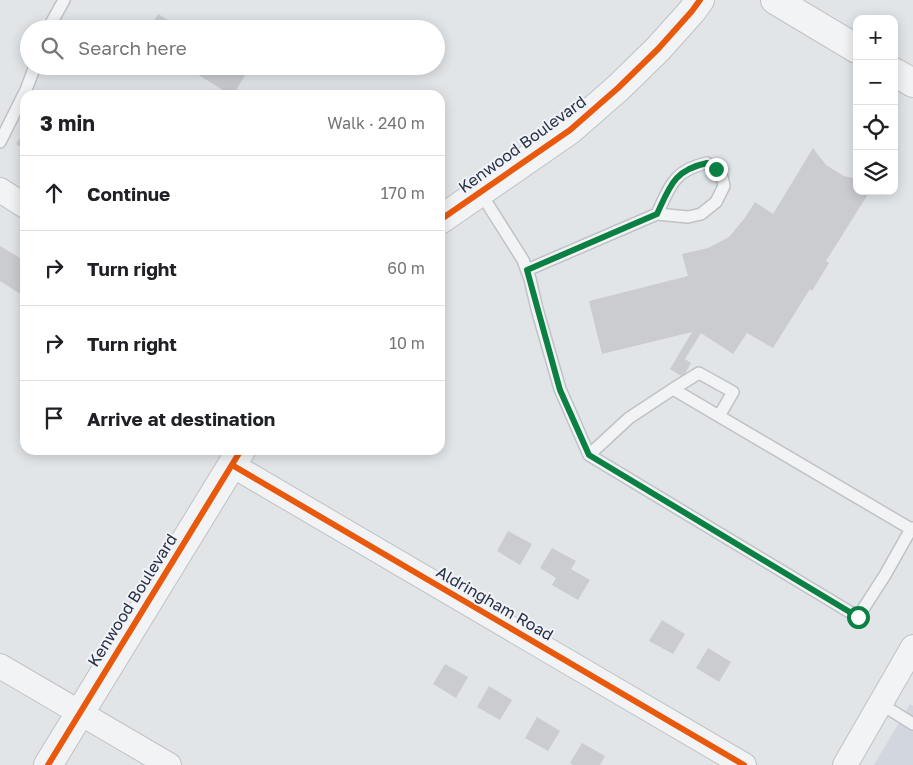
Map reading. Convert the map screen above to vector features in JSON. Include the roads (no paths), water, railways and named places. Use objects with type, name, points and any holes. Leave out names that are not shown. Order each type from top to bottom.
[{"type":"street","name":"Kenwood Boulevard","points":[[445,216],[570,130],[618,88],[658,49],[700,0]]},
{"type":"street","points":[[775,0],[853,48]]},
{"type":"street","points":[[898,75],[913,84]]},
{"type":"street","points":[[0,190],[20,203]]},
{"type":"street","name":"Kenwood Boulevard","points":[[48,765],[236,458]]},
{"type":"street","name":"Aldringham Road","points":[[236,458],[744,765]]},
{"type":"street","points":[[845,765],[913,648]]},
{"type":"street","points":[[0,666],[169,765]]},
{"type":"lane","points":[[53,20],[64,0]]},
{"type":"lane","points":[[26,90],[32,75]]},
{"type":"lane","points":[[0,142],[20,102]]},
{"type":"lane","points":[[527,270],[657,214],[688,217],[701,214],[720,195],[724,186],[722,177],[716,169],[707,163],[677,176],[670,185],[657,214]]},
{"type":"lane","points":[[480,192],[523,260],[560,390],[589,455],[858,617],[912,529],[673,389]]},
{"type":"lane","points":[[589,455],[629,418],[700,373],[733,392],[719,416]]},
{"type":"lane","points":[[881,704],[913,724]]}]
